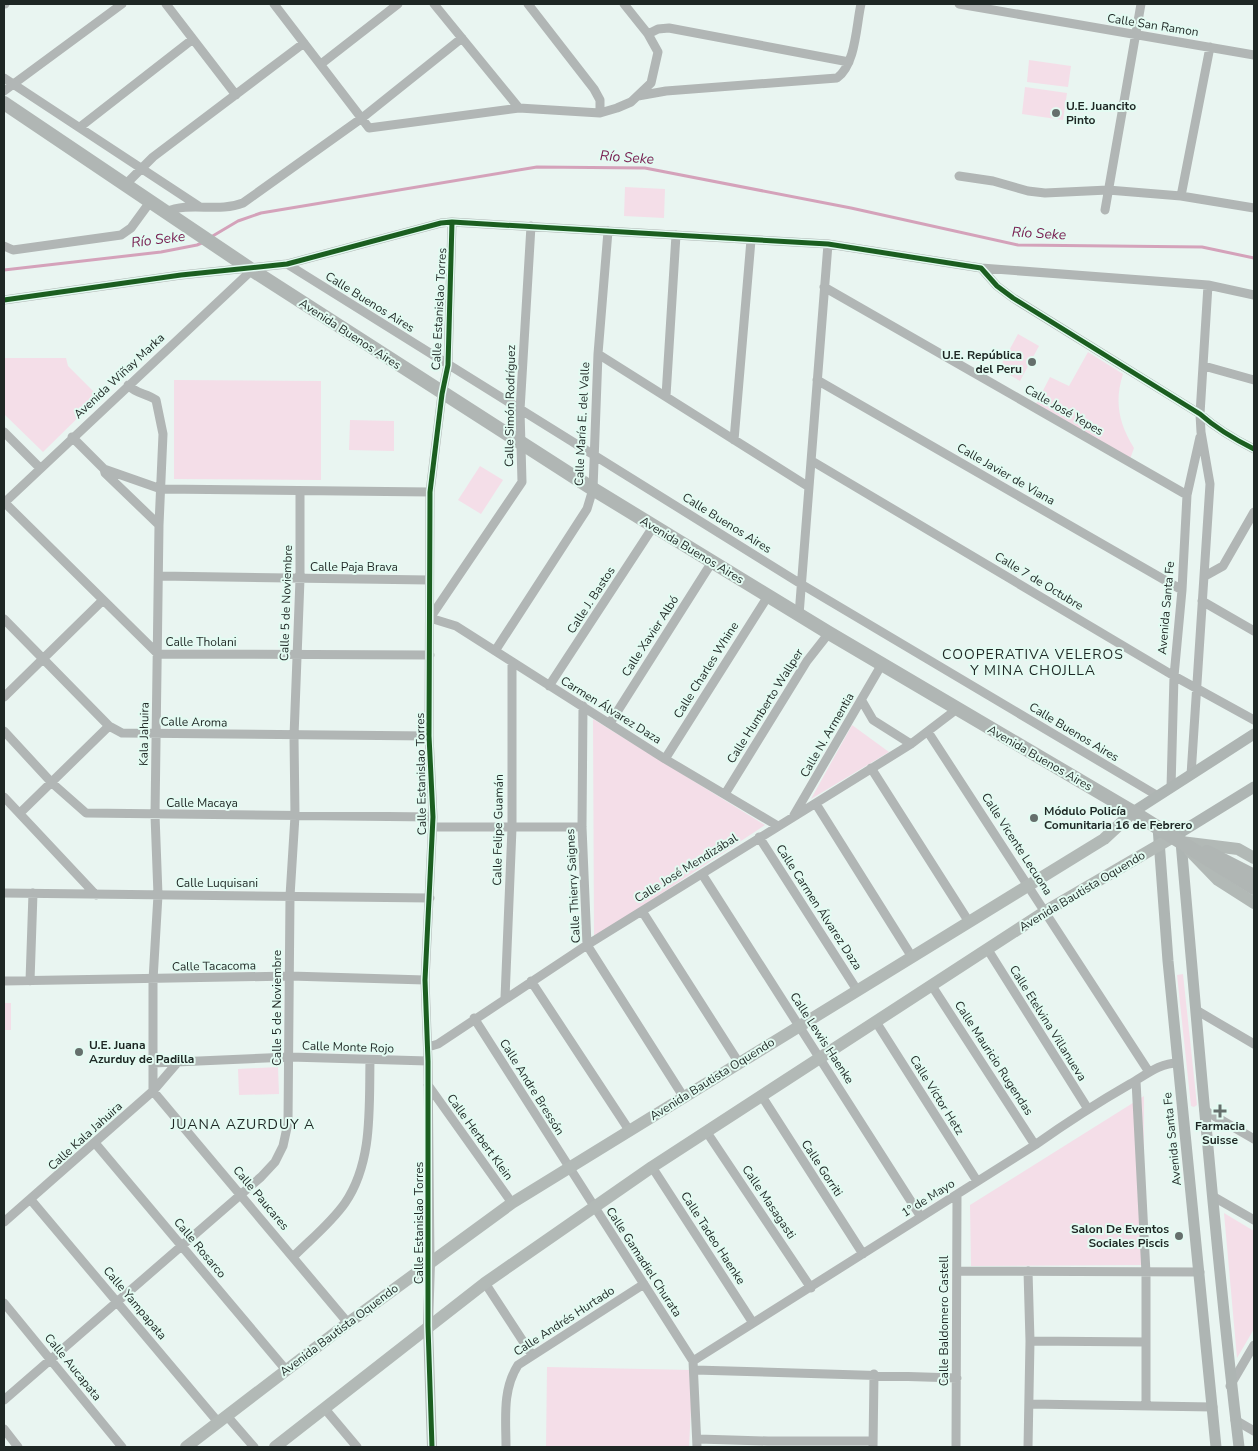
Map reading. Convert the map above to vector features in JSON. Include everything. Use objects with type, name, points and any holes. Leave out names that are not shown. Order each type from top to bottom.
[{"type":"highway","points":[[4,103],[171,216]]},
{"type":"highway","name":"Avenida Buenos Aires","points":[[171,216],[442,394],[653,527],[1158,827],[1254,888]]},
{"type":"highway","name":"Avenida Buenos Aires","points":[[1177,839],[1226,860],[1254,876]]},
{"type":"main road","name":"Avenida Bautista Oquendo","points":[[186,1447],[348,1323],[512,1203],[683,1096],[1104,839],[1133,812],[1254,734]]},
{"type":"main road","name":"Avenida Bautista Oquendo","points":[[275,1447],[428,1326],[652,1166],[1046,912],[1159,845],[1177,839],[1254,787]]},
{"type":"main road","name":"Avenida Santa Fe","points":[[1158,827],[1178,1063],[1216,1447]]},
{"type":"main road","name":"Avenida Buenos Aires","points":[[1177,839],[1238,848],[1254,858]]},
{"type":"main road","name":"Avenida Buenos Aires","points":[[1177,839],[1218,880],[1254,903]]},
{"type":"main road","points":[[1177,839],[1196,1010],[1230,1386],[1239,1447]]},
{"type":"street","points":[[4,90],[122,4]]},
{"type":"street","points":[[166,4],[236,95]]},
{"type":"street","points":[[276,4],[369,128],[520,108],[600,113],[618,108],[638,96],[651,83],[658,52],[648,34],[624,4]]},
{"type":"street","points":[[321,64],[398,4]]},
{"type":"street","points":[[434,4],[520,108]]},
{"type":"street","points":[[528,4],[594,89],[600,100],[600,113]]},
{"type":"street","points":[[638,96],[666,91],[837,78],[844,73],[849,62],[861,4]]},
{"type":"street","name":"Calle San Ramon","points":[[959,4],[1134,36],[1210,46],[1254,55]]},
{"type":"street","points":[[1105,210],[1134,36],[1142,4]]},
{"type":"street","points":[[648,34],[658,29],[669,28],[849,62]]},
{"type":"street","points":[[171,216],[177,207],[233,207],[243,203],[362,118],[462,38]]},
{"type":"street","points":[[80,127],[193,39]]},
{"type":"street","points":[[125,185],[153,157],[304,43]]},
{"type":"street","points":[[1181,196],[1210,46]]},
{"type":"street","points":[[4,78],[143,167],[200,207]]},
{"type":"street","points":[[958,176],[993,181],[1028,191],[1045,193],[1108,190],[1254,205]]},
{"type":"street","points":[[4,246],[13,250],[121,235],[130,228],[150,202]]},
{"type":"street","points":[[4,300],[181,275],[252,270],[287,264],[441,223],[452,222],[828,244],[981,268],[1208,285],[1254,295]]},
{"type":"street","name":"Calle Estanislao Torres","points":[[432,1447],[428,1326],[430,1262],[428,1047],[425,980],[433,827],[430,736],[430,492],[442,394],[448,365],[452,222]]},
{"type":"street","name":"Calle Simón Rodríguez","points":[[430,618],[522,482],[520,410],[531,226]]},
{"type":"street","name":"Calle María E. del Valle","points":[[495,651],[586,509],[593,489],[598,354],[608,231]]},
{"type":"street","points":[[666,396],[676,235]]},
{"type":"street","points":[[734,440],[751,240]]},
{"type":"street","points":[[800,615],[828,244]]},
{"type":"street","name":"Calle Buenos Aires","points":[[287,264],[801,584],[1158,796]]},
{"type":"street","points":[[981,268],[997,286],[1013,298],[1200,414],[1214,427],[1254,449]]},
{"type":"street","name":"Avenida Wiñay Marka","points":[[4,503],[72,437],[252,270]]},
{"type":"street","name":"Avenida Santa Fe","points":[[1191,774],[1210,484],[1201,432],[1200,414],[1208,285]]},
{"type":"street","name":"Calle José Yepes","points":[[824,287],[1187,495]]},
{"type":"street","points":[[598,354],[809,487]]},
{"type":"street","points":[[1204,366],[1254,380]]},
{"type":"street","name":"Calle Javier de Viana","points":[[817,380],[1182,590]]},
{"type":"street","name":"Kala Jahuira","points":[[128,385],[135,393],[149,395],[156,400],[159,406],[163,434],[159,525],[155,815],[158,895],[153,980],[153,1091]]},
{"type":"street","points":[[4,432],[40,468]]},
{"type":"street","name":"Avenida Santa Fe","points":[[1171,788],[1174,676],[1182,590],[1187,495],[1201,432]]},
{"type":"street","points":[[72,437],[104,469],[105,473],[159,525]]},
{"type":"street","name":"Calle 7 de Octubre","points":[[812,461],[1174,676],[1254,720]]},
{"type":"street","points":[[104,469],[161,489],[430,492]]},
{"type":"street","name":"Calle 5 de Noviembre","points":[[4,1400],[242,1194],[275,1162],[283,1146],[288,1123],[290,1057],[290,896],[295,816],[294,736],[300,579],[300,491]]},
{"type":"street","name":"Calle Tholani","points":[[4,503],[158,654],[430,655]]},
{"type":"street","points":[[1205,576],[1223,566],[1251,528],[1254,512]]},
{"type":"street","name":"Calle J. Bastos","points":[[549,686],[653,527]]},
{"type":"street","name":"Calle Xavier Albó","points":[[610,723],[712,562]]},
{"type":"street","name":"Calle Paja Brava","points":[[159,576],[429,580]]},
{"type":"street","name":"Calle Charles Whine","points":[[665,758],[768,596]]},
{"type":"street","points":[[4,697],[102,601]]},
{"type":"street","points":[[1202,601],[1254,630]]},
{"type":"street","name":"Carmen Álvarez Daza","points":[[430,618],[456,626],[549,686],[778,826]]},
{"type":"street","name":"Calle Aroma","points":[[4,619],[109,726],[122,733],[430,736]]},
{"type":"street","name":"Calle Humberto Wallper","points":[[724,794],[807,661],[829,633]]},
{"type":"street","name":"Calle Felipe Guamán","points":[[505,998],[512,828],[512,662]]},
{"type":"street","name":"Calle N. Armentia","points":[[793,817],[882,664]]},
{"type":"street","points":[[862,701],[873,720],[892,734],[911,744]]},
{"type":"street","name":"Calle Thierry Saignes","points":[[584,706],[582,828],[587,946],[683,1096]]},
{"type":"street","name":"Calle José Mendizábal","points":[[428,1047],[438,1044],[531,981],[759,837],[816,804],[911,744],[957,709]]},
{"type":"street","points":[[20,813],[109,726]]},
{"type":"street","name":"Calle Macaya","points":[[4,731],[52,783],[86,813],[433,817]]},
{"type":"street","name":"Calle Vicente Lecuona","points":[[928,732],[1149,1072]]},
{"type":"street","points":[[872,768],[969,922]]},
{"type":"street","points":[[4,797],[96,895]]},
{"type":"street","points":[[816,804],[912,956]]},
{"type":"street","points":[[433,827],[582,828]]},
{"type":"street","name":"Calle Carmen Álvarez Daza","points":[[759,837],[857,990]]},
{"type":"street","name":"Calle Lewis Haenke","points":[[702,874],[921,1217]]},
{"type":"street","name":"Calle Luquisani","points":[[4,893],[430,898]]},
{"type":"street","points":[[30,981],[33,893]]},
{"type":"street","points":[[642,911],[739,1063]]},
{"type":"street","name":"Calle Etelvina Villanueva","points":[[988,950],[1088,1108]]},
{"type":"street","name":"Calle Tacacoma","points":[[4,981],[153,980],[290,976],[425,980]]},
{"type":"street","points":[[531,981],[629,1130]]},
{"type":"street","name":"Calle Mauricio Rugendas","points":[[932,986],[1035,1145]]},
{"type":"street","points":[[1196,1010],[1254,1044]]},
{"type":"street","name":"Calle Andre Bressón","points":[[474,1018],[569,1168]]},
{"type":"street","name":"Calle Víctor Hetz","points":[[876,1022],[977,1181]]},
{"type":"street","name":"Calle Monte Rojo","points":[[153,1063],[290,1057],[428,1061]]},
{"type":"street","points":[[294,1256],[330,1222],[345,1203],[357,1180],[365,1152],[369,1120],[370,1060]]},
{"type":"street","name":"Calle Kala Jahuira","points":[[4,1222],[153,1091],[177,1063]]},
{"type":"street","name":"1º de Mayo","points":[[694,1366],[753,1323],[1035,1145],[1088,1108],[1149,1072],[1170,1063],[1178,1063]]},
{"type":"street","points":[[1136,1081],[1146,1273],[1146,1406]]},
{"type":"street","name":"Calle Herbert Klein","points":[[428,1085],[512,1203]]},
{"type":"street","name":"Calle Paucares","points":[[153,1091],[242,1194],[348,1323]]},
{"type":"street","name":"Calle Gorriti","points":[[761,1096],[862,1254]]},
{"type":"street","points":[[1204,1110],[1254,1139]]},
{"type":"street","name":"Calle Masagasti","points":[[706,1131],[811,1288]]},
{"type":"street","name":"Calle Rosarco","points":[[95,1143],[286,1370]]},
{"type":"street","name":"Calle Tadeo Haenke","points":[[652,1166],[753,1323]]},
{"type":"street","name":"Calle Gamadiel Churata","points":[[569,1168],[694,1366]]},
{"type":"street","name":"Calle Baldomero Castell","points":[[956,1447],[957,1195]]},
{"type":"street","points":[[1214,1197],[1254,1220]]},
{"type":"street","name":"Calle Yampapata","points":[[31,1200],[222,1419],[254,1447]]},
{"type":"street","points":[[957,1271],[1200,1272]]},
{"type":"street","points":[[1028,1271],[1030,1341],[1028,1447]]},
{"type":"street","points":[[485,1284],[532,1355]]},
{"type":"street","name":"Calle Andrés Hurtado","points":[[506,1447],[508,1383],[518,1365],[644,1284]]},
{"type":"street","name":"Calle Aucapata","points":[[4,1303],[122,1447]]},
{"type":"street","points":[[1030,1341],[1146,1342]]},
{"type":"street","points":[[1230,1386],[1254,1345]]},
{"type":"street","points":[[874,1374],[873,1444],[698,1443],[694,1366],[874,1374],[957,1378]]},
{"type":"street","points":[[1030,1404],[1213,1407]]},
{"type":"street","points":[[325,1409],[357,1447]]},
{"type":"street","points":[[1235,1420],[1254,1431]]},
{"type":"street","points":[[4,1430],[18,1447]]},
{"type":"shaded area","points":[[1029,60],[1071,66],[1068,87],[1027,82]]},
{"type":"shaded area","points":[[1025,87],[1067,93],[1063,120],[1022,114]]},
{"type":"shaded area","points":[[625,187],[665,189],[664,218],[624,216]]},
{"type":"shaded area","points":[[1018,334],[1039,346],[1020,381],[999,369]]},
{"type":"shaded area","points":[[1088,352],[1123,374],[1120,384],[1119,403],[1125,430],[1134,448],[1130,459],[1035,406],[1050,377],[1069,386]]},
{"type":"shaded area","points":[[4,358],[66,358],[68,366],[99,397],[43,452],[4,414]]},
{"type":"shaded area","points":[[174,380],[321,381],[321,480],[174,479]]},
{"type":"shaded area","points":[[350,420],[394,421],[394,451],[349,450]]},
{"type":"shaded area","points":[[480,466],[503,480],[481,514],[458,500]]},
{"type":"shaded area","points":[[593,719],[765,825],[594,938]]},
{"type":"shaded area","points":[[852,725],[889,752],[811,799]]},
{"type":"shaded area","points":[[1183,974],[1197,1105],[1194,1107],[1191,1106],[1177,975]]},
{"type":"shaded area","points":[[4,1003],[11,1003],[11,1030],[4,1030]]},
{"type":"shaded area","points":[[278,1067],[279,1094],[239,1095],[238,1069]]},
{"type":"shaded area","points":[[1144,1096],[1143,1265],[971,1266],[970,1205]]},
{"type":"shaded area","points":[[1224,1213],[1254,1231],[1254,1329],[1237,1358]]},
{"type":"shaded area","points":[[547,1367],[693,1370],[689,1447],[546,1447]]},
{"type":"waterway","name":"Río Seke","points":[[211,237],[238,221],[261,213],[537,167],[645,168],[851,208],[1018,245],[1202,247],[1254,258]]},
{"type":"waterway","name":"Río Seke","points":[[4,270],[161,252],[204,242]]},
{"type":"cycle path","points":[[4,300],[181,275],[287,264],[441,223],[452,222],[828,244],[981,268],[997,286],[1013,298],[1254,449]]},
{"type":"cycle path","points":[[432,1447],[428,1326],[428,1061],[425,980],[433,817],[429,736],[430,492],[442,394],[448,365],[452,222]]},
{"type":"place","name":"U.E. Juancito Pinto","points":[[1056,113]]},
{"type":"place","name":"U.E. República del Peru","points":[[1032,362]]},
{"type":"place","name":"Módulo Policía Comunitaria 16 de Febrero","points":[[1034,818]]},
{"type":"place","name":"U.E. Juana Azurduy de Padilla","points":[[79,1052]]},
{"type":"place","name":"Farmacia Suisse","points":[[1220,1111]]},
{"type":"place","name":"Salon De Eventos Sociales Piscis","points":[[1179,1236]]},
{"type":"district","name":"COOPERATIVA VELEROS Y MINA CHOJLLA","points":[[1033,662]]},
{"type":"district","name":"JUANA AZURDUY A","points":[[243,1124]]}]
